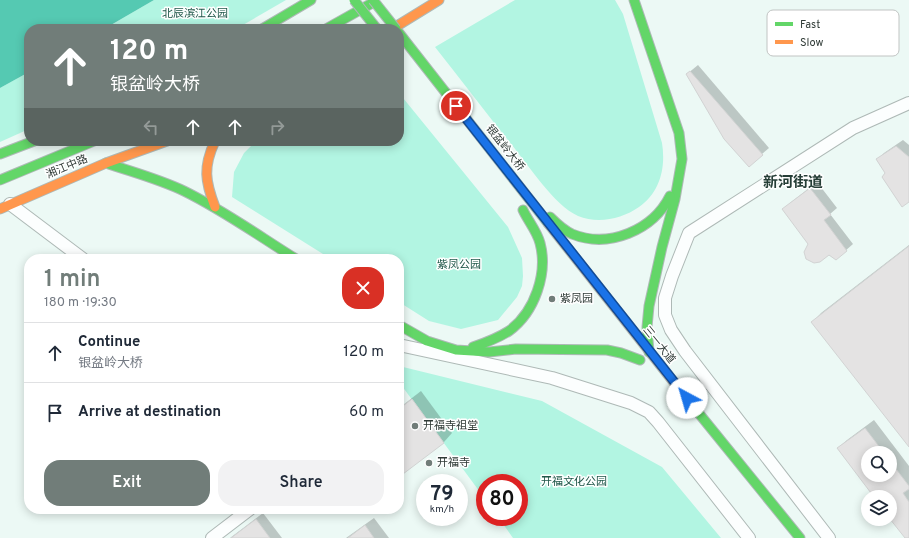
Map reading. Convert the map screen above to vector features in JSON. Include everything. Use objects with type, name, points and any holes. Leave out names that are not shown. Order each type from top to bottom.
[{"type":"main road","points":[[270,24],[311,0]]},
{"type":"main road","points":[[354,0],[373,24]]},
{"type":"main road","points":[[373,0],[392,24]]},
{"type":"main road","points":[[335,24],[377,0]]},
{"type":"main road","points":[[400,24],[439,0]]},
{"type":"main road","points":[[634,0],[679,133],[682,159],[675,199],[662,247],[649,306],[647,327],[649,352]]},
{"type":"main road","name":"银盆岭大桥","points":[[404,39],[532,202]]},
{"type":"main road","points":[[0,154],[24,145]]},
{"type":"main road","name":"湘江中路","points":[[0,180],[82,146]]},
{"type":"main road","name":"湘江中路","points":[[5,207],[106,164],[154,146]]},
{"type":"main road","points":[[212,146],[209,152],[205,176],[207,188],[215,207]]},
{"type":"main road","points":[[106,164],[154,178],[184,191],[215,207],[288,254]]},
{"type":"main road","points":[[532,202],[565,230],[575,235],[593,238],[608,238],[633,232],[653,220],[662,209],[678,180]]},
{"type":"main road","name":"三一大道","points":[[532,202],[649,352],[800,538]]},
{"type":"main road","points":[[456,350],[486,343],[505,334],[526,316],[536,297],[540,278],[542,254],[538,237],[520,207],[552,248]]},
{"type":"main road","points":[[404,328],[427,341],[456,350],[489,352],[516,349],[607,350],[621,353],[642,363],[630,347]]},
{"type":"street","points":[[829,538],[685,351],[671,330],[665,315],[666,298],[672,276],[689,233],[853,128],[909,103]]},
{"type":"street","points":[[5,207],[76,254]]},
{"type":"street","points":[[404,346],[552,378],[631,403],[649,412],[749,538]]},
{"type":"street","points":[[212,538],[243,514]]},
{"type":"green space","name":"北辰滨江公园","points":[[154,0],[286,0],[245,24],[113,24]]},
{"type":"green space","points":[[515,0],[615,0],[623,14],[662,143],[663,152],[662,170],[657,187],[646,201],[625,215],[610,219],[594,220],[578,216],[569,211],[542,184],[435,47]]},
{"type":"green space","points":[[24,75],[24,131],[0,142],[0,88]]},
{"type":"green space","name":"紫凤公园","points":[[404,99],[508,227],[522,258],[522,286],[517,297],[498,320],[461,329],[429,321],[404,305],[404,254],[323,254],[232,197],[234,172],[244,153],[251,146],[404,146]]},
{"type":"green space","name":"开福文化公园","points":[[404,367],[542,401],[662,467],[721,538],[513,538],[504,526],[528,526],[528,474],[476,474],[476,487],[404,389]]},
{"type":"shaded area","points":[[0,0],[154,0],[113,24],[24,24],[24,75],[0,88]]},
{"type":"building","points":[[690,71],[763,155],[749,167],[724,139],[686,74]]},
{"type":"building","points":[[896,146],[909,157],[909,202],[902,207],[882,177],[885,173],[876,159]]},
{"type":"building","points":[[810,188],[831,215],[824,220],[847,251],[836,260],[829,255],[820,262],[814,263],[806,259],[804,252],[808,244],[782,209]]},
{"type":"building","points":[[909,246],[909,447],[811,322]]},
{"type":"building","name":"开福寺祖堂","points":[[412,399],[444,443],[404,473],[404,405]]},
{"type":"building","points":[[865,428],[879,446],[861,446],[861,480],[837,448]]},
{"type":"building","points":[[897,470],[909,486],[909,489],[903,493],[909,502],[909,538],[905,538],[896,526],[897,526],[897,490],[869,490],[863,482],[897,482]]},
{"type":"building","points":[[256,519],[270,538],[231,538]]},
{"type":"building","points":[[365,525],[374,538],[348,538]]},
{"type":"traffic: fast","points":[[270,24],[311,0]]},
{"type":"traffic: fast","points":[[354,0],[373,24]]},
{"type":"traffic: fast","points":[[373,0],[392,24]]},
{"type":"traffic: fast","points":[[634,0],[679,133],[682,159],[675,199],[662,247],[649,306],[647,327],[649,352]]},
{"type":"traffic: fast","points":[[335,24],[374,2]]},
{"type":"traffic: fast","points":[[404,39],[548,223]]},
{"type":"traffic: fast","points":[[0,154],[24,145]]},
{"type":"traffic: fast","points":[[0,180],[82,146]]},
{"type":"traffic: fast","points":[[106,163],[155,179],[184,191],[227,215],[288,254]]},
{"type":"traffic: fast","points":[[550,217],[563,229],[572,234],[586,238],[615,238],[641,227],[653,218],[670,196]]},
{"type":"traffic: fast","points":[[473,347],[509,331],[526,313],[537,291],[541,279],[542,267],[540,243],[537,234],[523,210]]},
{"type":"traffic: fast","points":[[404,328],[427,341],[456,350],[489,352],[516,349],[607,350],[640,360]]},
{"type":"traffic: fast","points":[[688,400],[800,538]]},
{"type":"traffic: slow","points":[[400,24],[439,0]]},
{"type":"traffic: slow","points":[[0,209],[106,163],[153,146]]},
{"type":"traffic: slow","points":[[213,146],[207,166],[207,182],[215,207]]},
{"type":"traffic: slow","points":[[548,223],[688,400]]},
{"type":"place","name":"紫凤园","points":[[552,299]]},
{"type":"place","name":"开福寺祖堂","points":[[415,426]]},
{"type":"place","name":"开福寺","points":[[429,463]]},
{"type":"district","name":"新河街道","points":[[793,183]]},
{"type":"route","points":[[456,106],[649,352],[687,398]]}]
